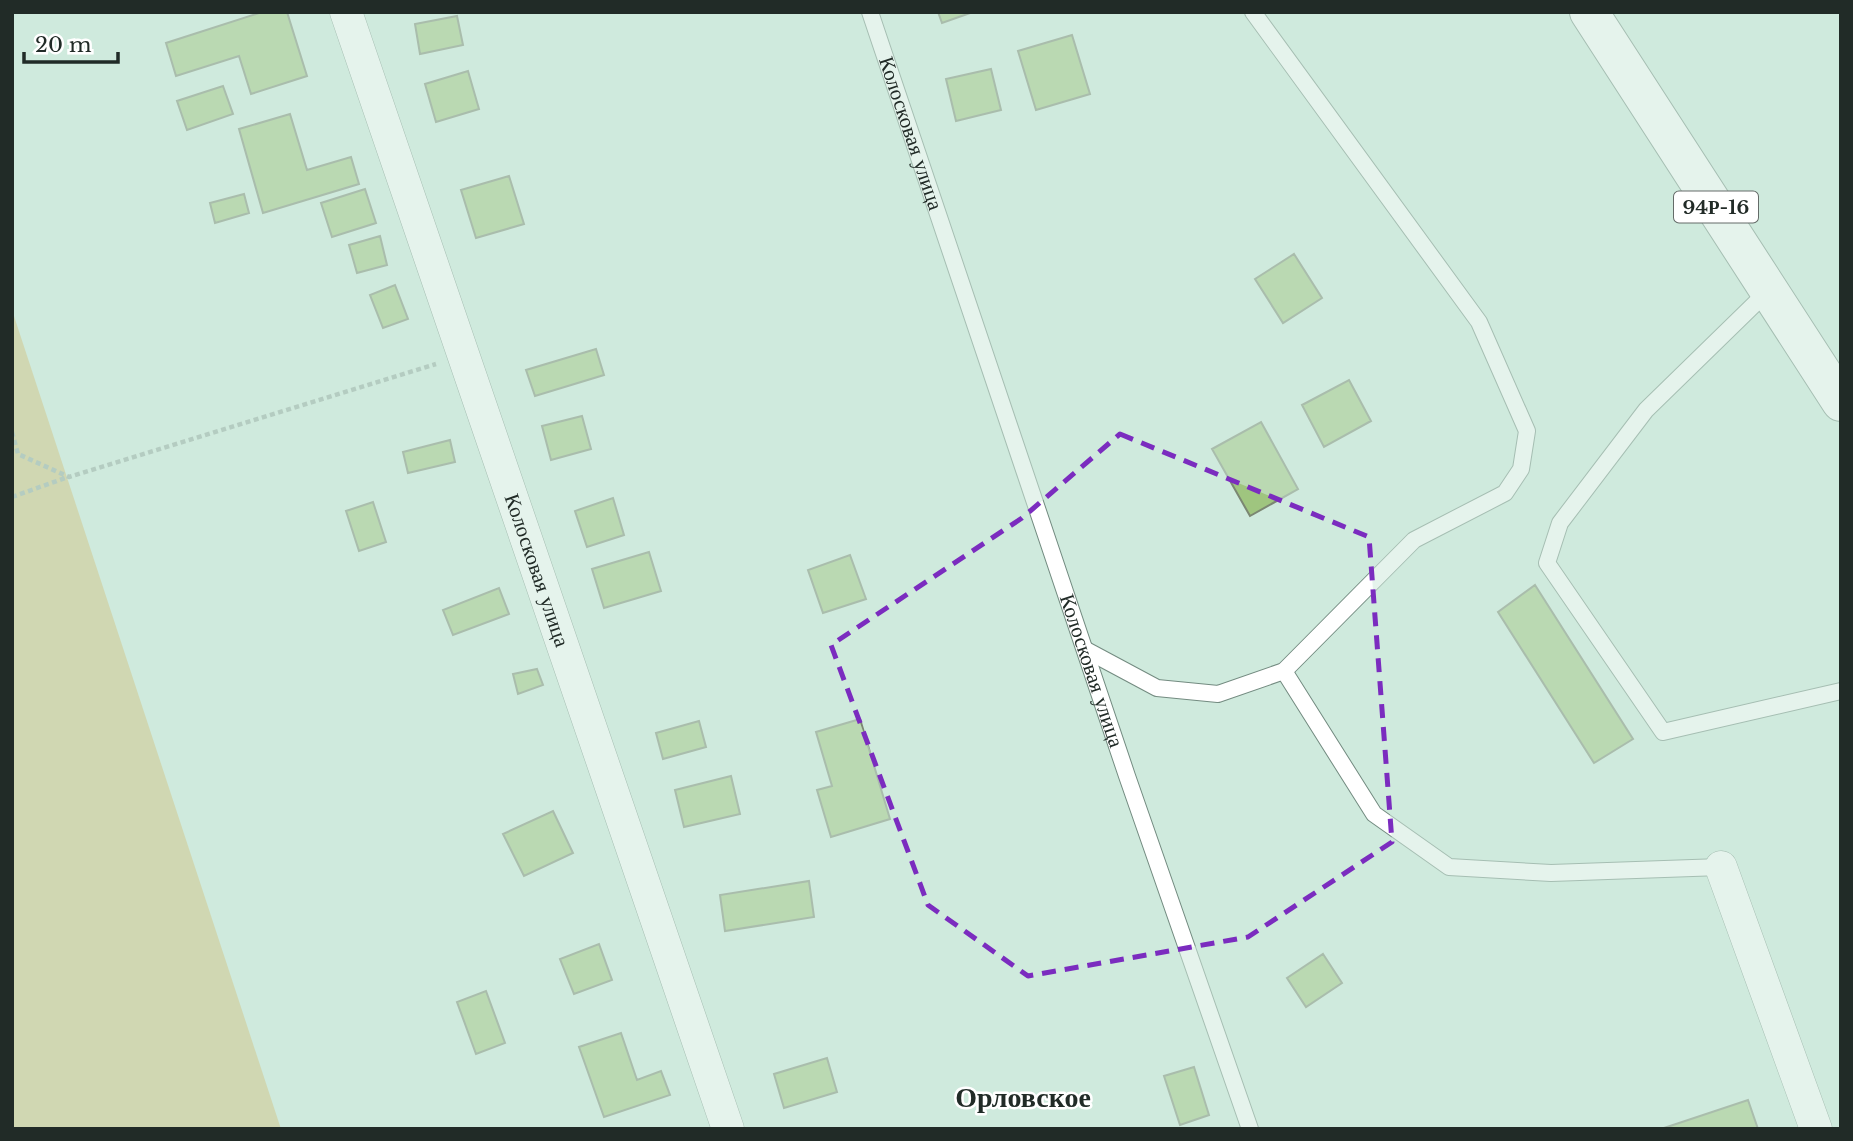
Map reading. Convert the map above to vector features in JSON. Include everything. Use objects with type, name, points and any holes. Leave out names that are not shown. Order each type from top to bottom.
[{"type":"main road","name":"94Р-16","points":[[1589,12],[1841,402]]},
{"type":"street","name":"Колосковая улица","points":[[346,12],[728,1129]]},
{"type":"street","points":[[1721,867],[1816,1129]]},
{"type":"lane","name":"Колосковая улица","points":[[870,12],[1250,1129]]},
{"type":"lane","points":[[1086,650],[1157,688],[1218,694],[1284,671],[1414,540],[1505,493],[1521,469],[1527,430],[1479,322],[1253,12]]},
{"type":"lane","points":[[1770,289],[1646,410],[1560,523],[1546,563],[1662,732],[1841,691]]},
{"type":"lane","points":[[1284,671],[1374,814],[1449,867],[1551,873],[1721,867]]},
{"type":"path","points":[[12,497],[463,356]]},
{"type":"path","points":[[12,432],[18,453],[69,477]]},
{"type":"highlighted area","points":[[1120,434],[1369,537],[1392,842],[1248,937],[1028,976],[928,905],[831,645],[1022,518]]},
{"type":"shaded area","points":[[12,310],[281,1129],[12,1129]]},
{"type":"building","points":[[262,12],[287,12],[307,76],[251,94],[239,56],[176,76],[166,43]]},
{"type":"building","points":[[938,12],[973,12],[942,23]]},
{"type":"building","points":[[457,16],[463,45],[420,54],[415,24]]},
{"type":"building","points":[[1072,35],[1090,94],[1036,110],[1018,51]]},
{"type":"building","points":[[991,69],[1001,110],[956,121],[946,79]]},
{"type":"building","points":[[468,71],[479,109],[436,122],[425,84]]},
{"type":"building","points":[[223,86],[233,114],[187,130],[177,101]]},
{"type":"building","points":[[290,114],[307,170],[351,157],[359,184],[263,213],[239,129]]},
{"type":"building","points":[[509,176],[524,224],[476,238],[461,190]]},
{"type":"building","points":[[365,189],[376,223],[332,237],[321,203]]},
{"type":"building","points":[[244,194],[249,213],[215,223],[210,203]]},
{"type":"building","points":[[380,236],[387,265],[357,273],[349,245]]},
{"type":"building","points":[[1294,254],[1322,298],[1283,323],[1255,279]]},
{"type":"building","points":[[395,285],[408,319],[383,328],[370,295]]},
{"type":"building","points":[[596,349],[604,375],[535,396],[526,370]]},
{"type":"building","points":[[1349,380],[1371,421],[1324,447],[1302,405]]},
{"type":"building","points":[[582,416],[591,449],[551,460],[542,426]]},
{"type":"building","points":[[1261,422],[1298,489],[1250,516],[1212,449]]},
{"type":"building","points":[[450,440],[455,462],[408,473],[403,452]]},
{"type":"building","points":[[613,498],[624,535],[587,547],[575,511]]},
{"type":"building","points":[[373,502],[386,542],[359,551],[346,511]]},
{"type":"building","points":[[649,552],[661,591],[604,608],[592,569]]},
{"type":"building","points":[[850,555],[866,599],[823,613],[808,570]]},
{"type":"building","points":[[1535,585],[1633,739],[1594,763],[1498,612]]},
{"type":"building","points":[[499,588],[509,614],[453,635],[443,610]]},
{"type":"building","points":[[537,669],[543,685],[518,694],[513,674]]},
{"type":"building","points":[[860,719],[890,819],[831,837],[817,790],[832,786],[816,732]]},
{"type":"building","points":[[699,721],[706,747],[663,759],[656,733]]},
{"type":"building","points":[[731,776],[740,814],[684,827],[675,790]]},
{"type":"building","points":[[553,811],[573,853],[524,876],[503,834]]},
{"type":"building","points":[[809,881],[814,917],[725,931],[720,895]]},
{"type":"building","points":[[599,944],[612,980],[574,994],[560,959]]},
{"type":"building","points":[[1323,954],[1342,983],[1306,1007],[1287,978]]},
{"type":"building","points":[[486,991],[505,1043],[476,1054],[457,1002]]},
{"type":"building","points":[[621,1033],[637,1080],[661,1071],[670,1095],[604,1117],[579,1047]]},
{"type":"building","points":[[827,1058],[837,1092],[784,1108],[774,1074]]},
{"type":"building","points":[[1194,1067],[1209,1115],[1180,1125],[1164,1076]]},
{"type":"building","points":[[1748,1100],[1758,1129],[1661,1129]]},
{"type":"district","name":"Орловское","points":[[1023,1097]]}]
